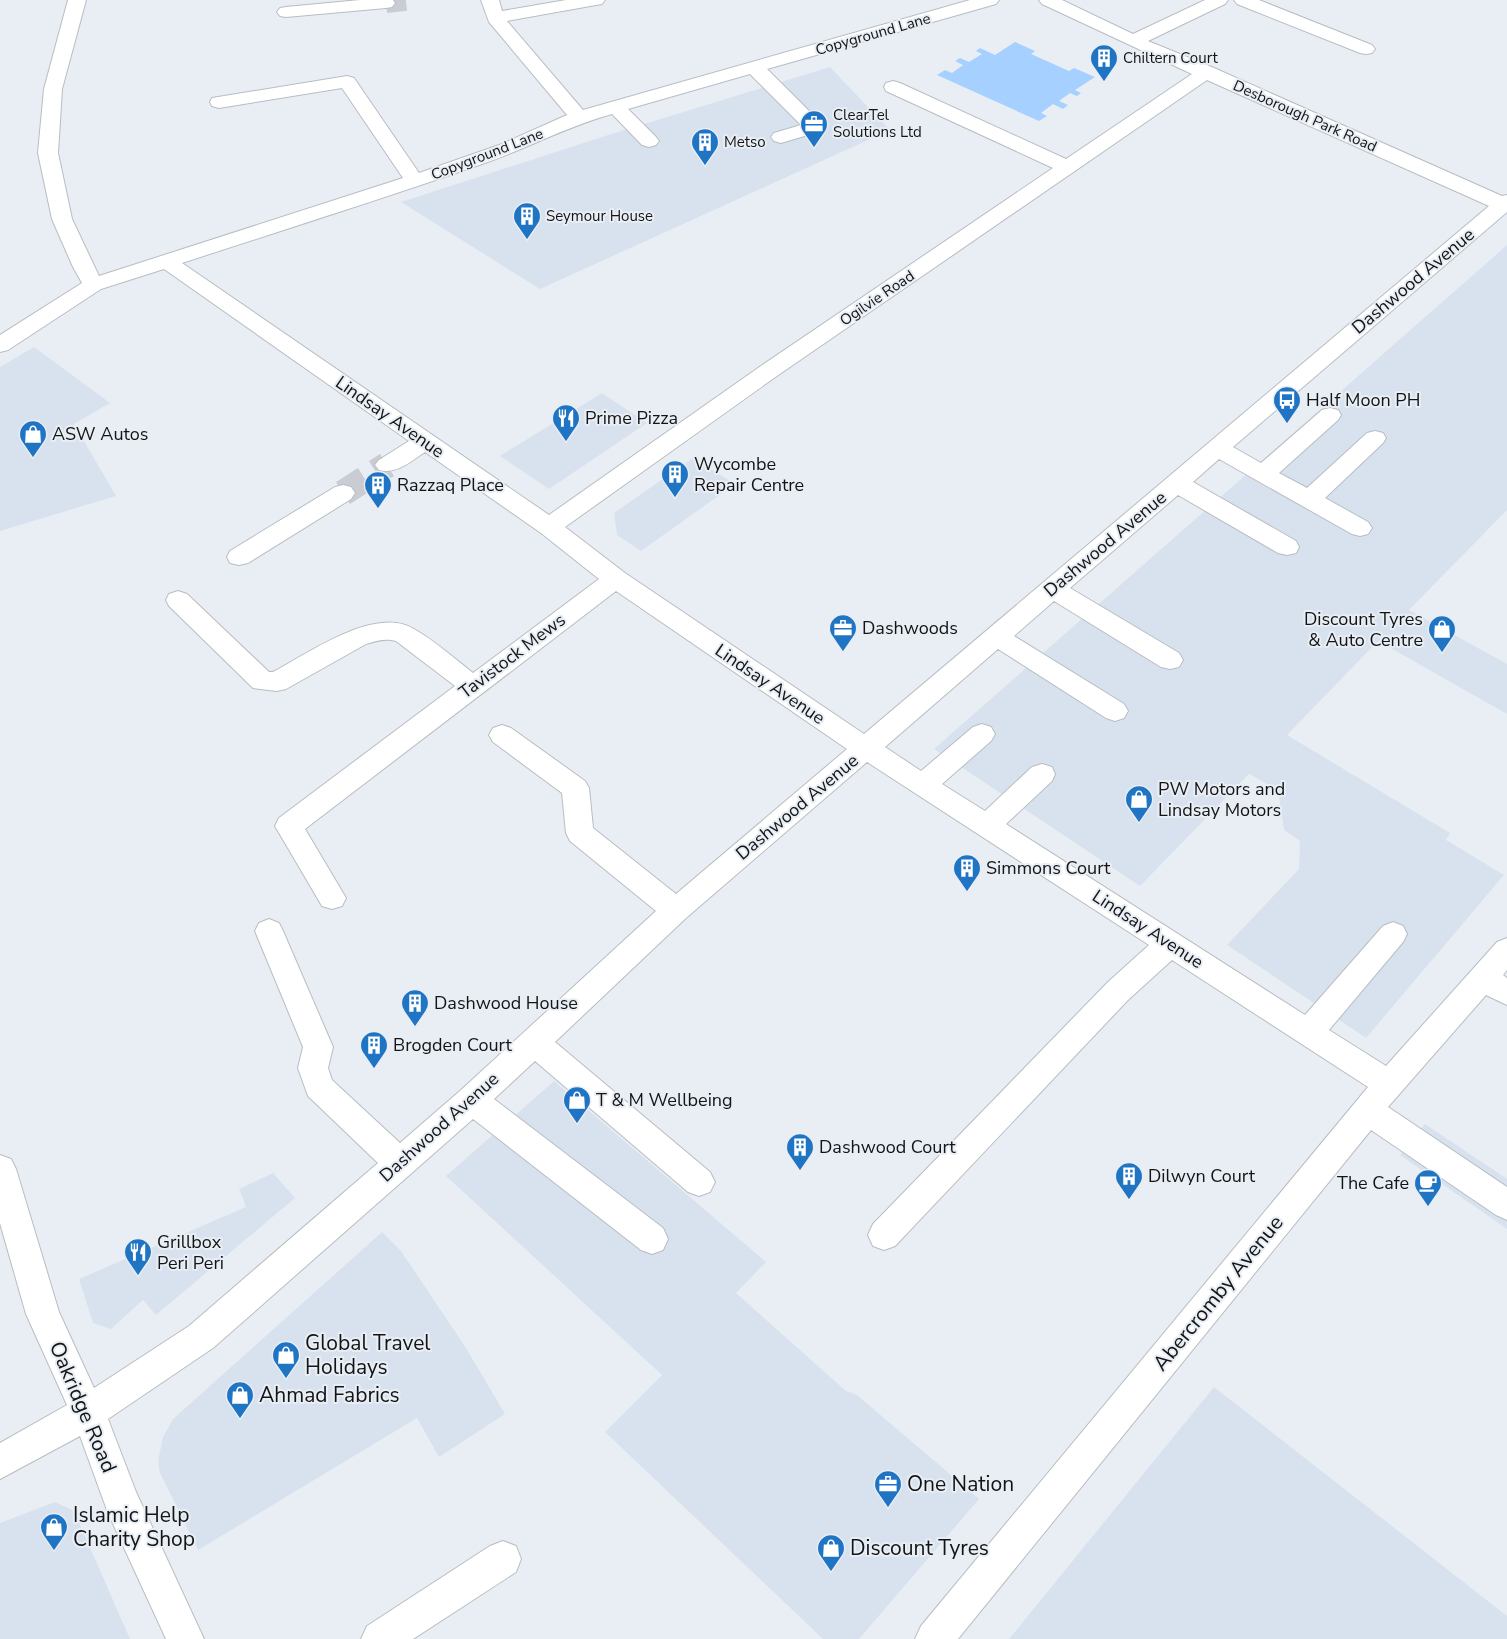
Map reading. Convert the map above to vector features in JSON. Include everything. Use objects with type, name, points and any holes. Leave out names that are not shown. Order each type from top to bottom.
[{"type":"street","points":[[77,0],[53,89],[48,153],[62,219],[83,267],[94,285]]},
{"type":"street","points":[[490,0],[494,18],[579,117]]},
{"type":"street","points":[[494,18],[596,0]]},
{"type":"street","name":"Copyground Lane","points":[[0,345],[94,285],[414,181],[509,148],[579,117],[990,0]]},
{"type":"street","name":"Desborough Park Road","points":[[1048,0],[1133,41],[1506,204]]},
{"type":"street","points":[[1133,41],[1218,0]]},
{"type":"street","points":[[1243,0],[1366,50]]},
{"type":"street","points":[[286,12],[386,3]]},
{"type":"street","points":[[755,68],[814,127],[781,137]]},
{"type":"street","name":"Ogilvie Road","points":[[549,527],[774,367],[1069,168],[1207,72]]},
{"type":"street","points":[[219,102],[347,82],[414,181]]},
{"type":"street","points":[[893,87],[1069,168]]},
{"type":"street","points":[[616,106],[649,141]]},
{"type":"street","name":"Dashwood Avenue","points":[[0,1462],[88,1412],[201,1337],[472,1100],[676,910],[1052,588],[1506,204]]},
{"type":"street","name":"Lindsay Avenue","points":[[167,262],[549,527],[616,579],[865,748],[1389,1084]]},
{"type":"street","points":[[1263,474],[1330,415]]},
{"type":"street","points":[[1308,499],[1375,438]]},
{"type":"street","points":[[387,465],[425,441]]},
{"type":"street","points":[[1217,448],[1360,528]]},
{"type":"street","points":[[1176,483],[1287,547]]},
{"type":"street","points":[[239,557],[343,492]]},
{"type":"street","name":"Tavistock Mews","points":[[332,898],[289,826],[616,579]]},
{"type":"street","points":[[1052,588],[1170,660]]},
{"type":"street","points":[[178,600],[262,681],[277,682],[357,638],[389,630],[404,634],[472,686]]},
{"type":"street","points":[[996,636],[1115,712]]},
{"type":"street","points":[[922,785],[982,734]]},
{"type":"street","points":[[502,736],[575,788],[580,832],[676,910]]},
{"type":"street","points":[[986,826],[1042,774]]},
{"type":"street","points":[[269,931],[318,1047],[313,1068],[319,1087],[400,1163]]},
{"type":"street","points":[[1308,1032],[1393,934]]},
{"type":"street","points":[[884,1235],[1118,991],[1170,944]]},
{"type":"street","name":"Abercromby Avenue","points":[[934,1639],[1389,1084],[1496,985],[1507,950]]},
{"type":"street","points":[[534,1042],[699,1182]]},
{"type":"street","points":[[472,1100],[652,1239]]},
{"type":"street","points":[[1368,1110],[1507,1205]]},
{"type":"street","name":"Oakridge Road","points":[[0,1169],[43,1314],[88,1412],[122,1500],[185,1639]]},
{"type":"street","points":[[380,1639],[503,1559]]},
{"type":"shaded area","points":[[1015,42],[1035,51],[1031,54],[1069,71],[1074,68],[1095,77],[1075,90],[1081,93],[1077,96],[1070,93],[1059,101],[1068,105],[1063,109],[1053,104],[1041,113],[1047,116],[1039,121],[937,75],[945,70],[952,73],[963,65],[955,61],[960,58],[969,62],[982,54],[976,51],[980,48],[995,55]]},
{"type":"shaded area","points":[[830,67],[890,130],[540,289],[401,202],[605,136]]},
{"type":"shaded area","points":[[1507,245],[1507,510],[1409,610],[1507,664],[1507,714],[1378,641],[1287,735],[1450,833],[1446,840],[1504,875],[1366,1038],[1227,945],[1299,869],[1300,841],[1284,830],[1278,790],[1249,774],[1140,886],[934,749]]},
{"type":"shaded area","points":[[34,347],[110,403],[74,424],[116,496],[0,531],[0,367]]},
{"type":"shaded area","points":[[602,393],[647,423],[549,489],[500,456]]},
{"type":"shaded area","name":"Wycombe Repair Centre","points":[[693,458],[735,484],[641,551],[617,535],[614,513]]},
{"type":"shaded area","points":[[554,1081],[766,1262],[736,1293],[846,1391],[857,1395],[979,1499],[859,1639],[823,1639],[605,1432],[662,1375],[446,1176]]},
{"type":"shaded area","points":[[1425,1124],[1507,1179],[1507,1229],[1400,1155]]},
{"type":"shaded area","points":[[273,1173],[295,1198],[156,1315],[143,1300],[111,1329],[93,1323],[79,1279],[246,1207],[239,1189]]},
{"type":"shaded area","points":[[382,1232],[401,1251],[466,1348],[505,1414],[439,1457],[417,1418],[198,1550],[160,1473],[158,1461],[163,1437],[173,1419]]},
{"type":"shaded area","points":[[1214,1387],[1507,1616],[1507,1639],[1009,1639]]},
{"type":"shaded area","points":[[55,1502],[74,1511],[130,1639],[0,1639],[0,1523]]},
{"type":"tunnel","points":[[386,3],[414,0]]},
{"type":"tunnel","points":[[343,493],[387,465]]},
{"type":"place","name":"Chiltern Court","points":[[1104,82]]},
{"type":"place","name":"ClearTel Solutions Ltd","points":[[814,148]]},
{"type":"place","name":"Metso","points":[[705,166]]},
{"type":"place","name":"Seymour House","points":[[527,240]]},
{"type":"place","name":"Half Moon PH","points":[[1287,424]]},
{"type":"place","name":"Prime Pizza","points":[[566,442]]},
{"type":"place","name":"ASW Autos","points":[[33,458]]},
{"type":"place","name":"Wycombe Repair Centre","points":[[675,498]]},
{"type":"place","name":"Razzaq Place","points":[[378,509]]},
{"type":"place","name":"Dashwoods","points":[[843,652]]},
{"type":"place","name":"Discount Tyres & Auto Centre","points":[[1442,653]]},
{"type":"place","name":"PW Motors and Lindsay Motors","points":[[1139,823]]},
{"type":"place","name":"Simmons Court","points":[[967,892]]},
{"type":"place","name":"Dashwood House","points":[[415,1027]]},
{"type":"place","name":"Brogden Court","points":[[374,1069]]},
{"type":"place","name":"T & M Wellbeing","points":[[577,1124]]},
{"type":"place","name":"Dashwood Court","points":[[800,1171]]},
{"type":"place","name":"Dilwyn Court","points":[[1129,1200]]},
{"type":"place","name":"The Cafe","points":[[1428,1207]]},
{"type":"place","name":"Grillbox Peri Peri","points":[[138,1276]]},
{"type":"place","name":"Global Travel Holidays","points":[[286,1379]]},
{"type":"place","name":"Ahmad Fabrics","points":[[240,1419]]},
{"type":"place","name":"One Nation","points":[[888,1508]]},
{"type":"place","name":"Islamic Help Charity Shop","points":[[54,1551]]},
{"type":"place","name":"Discount Tyres","points":[[831,1572]]}]
